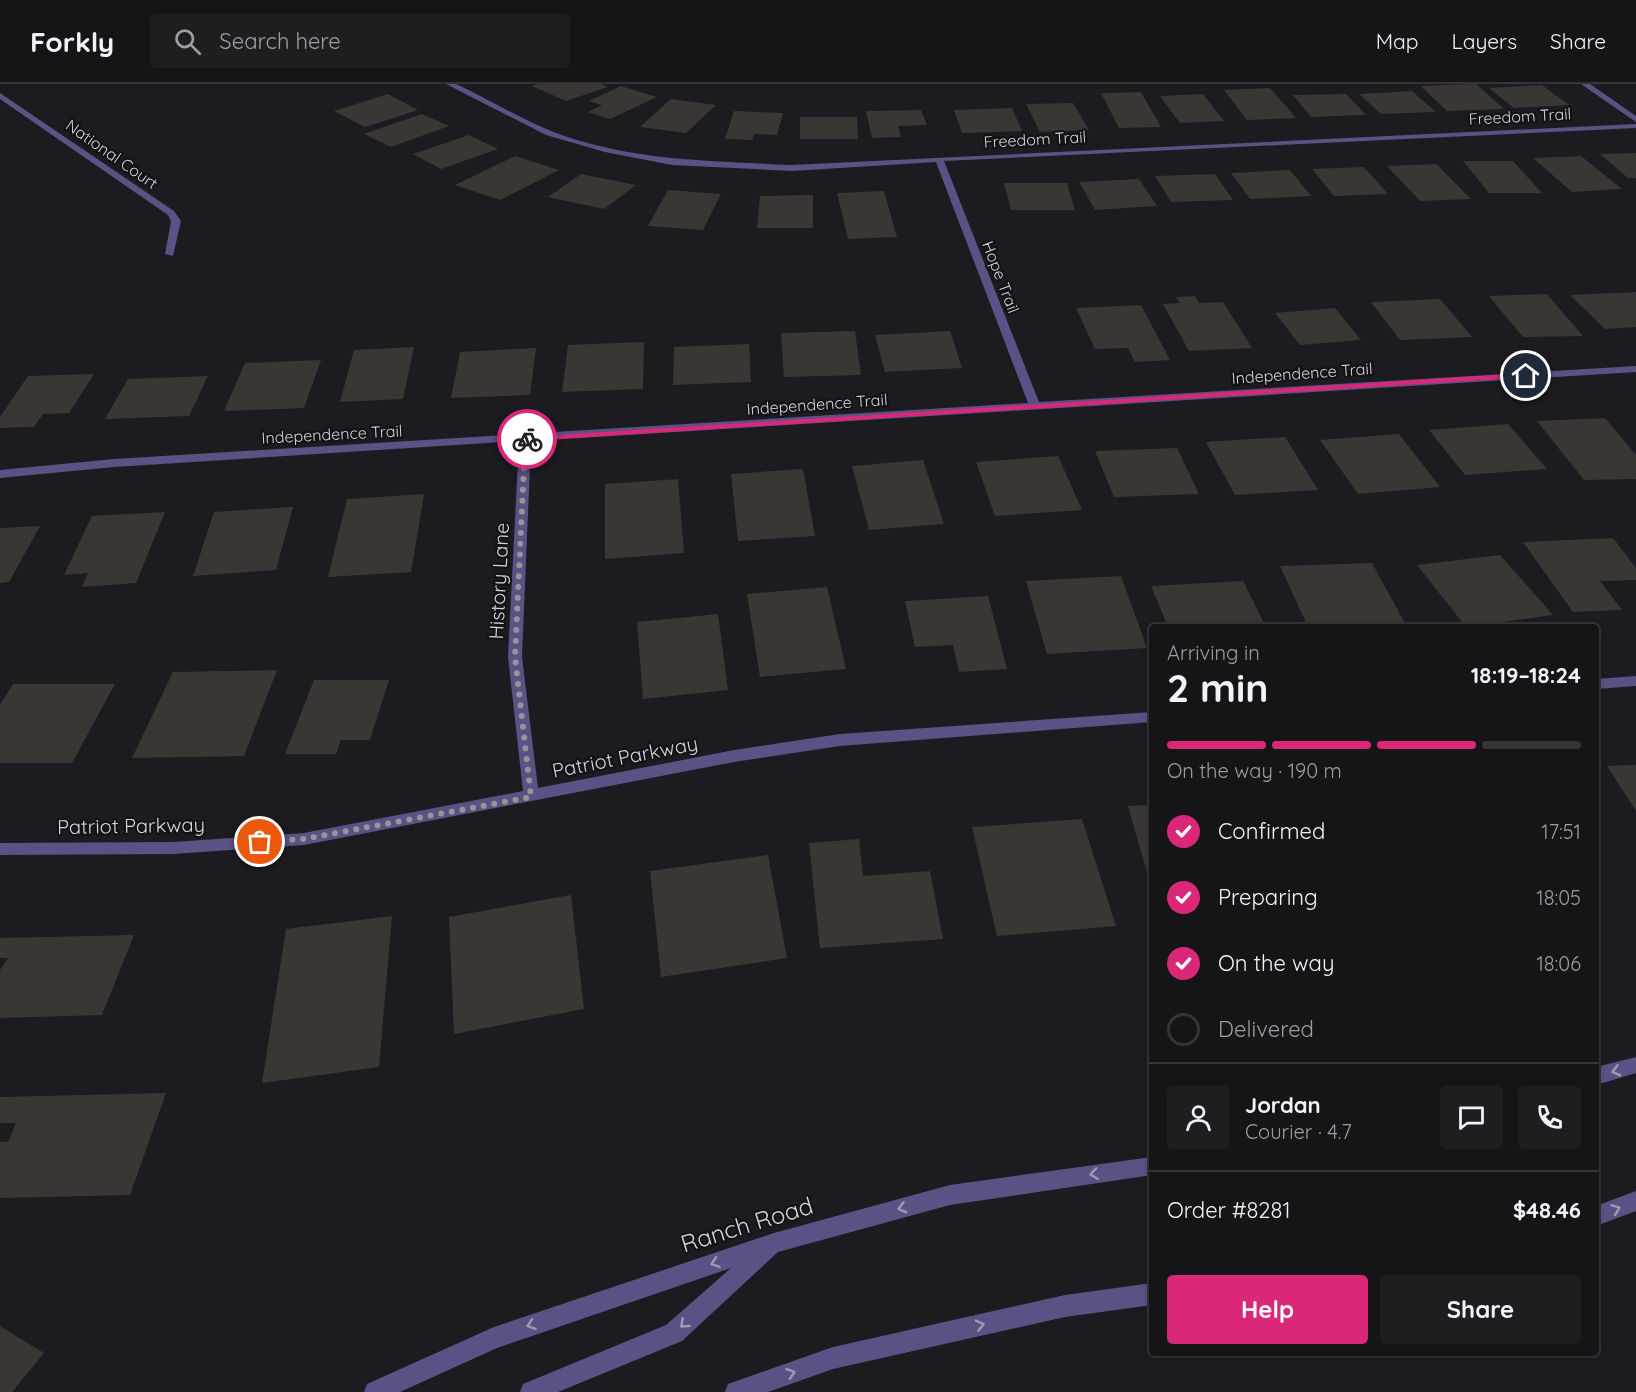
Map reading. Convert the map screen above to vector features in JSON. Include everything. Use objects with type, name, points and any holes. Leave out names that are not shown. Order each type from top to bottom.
[{"type":"street","name":"Freedom Trail","points":[[450,84],[549,133],[605,149],[672,162],[792,168],[1636,126]]},
{"type":"street","points":[[1585,84],[1636,120]]},
{"type":"street","name":"National Court","points":[[0,95],[171,213],[176,221],[170,254]]},
{"type":"street","name":"Hope Trail","points":[[939,159],[1035,406]]},
{"type":"street","name":"Independence Trail","points":[[0,474],[114,463],[1636,369]]},
{"type":"street","name":"History Lane","points":[[525,439],[515,657],[531,797]]},
{"type":"street","points":[[1599,684],[1636,681]]},
{"type":"street","name":"Patriot Parkway","points":[[0,849],[173,848],[304,839],[734,756],[840,740],[1149,717]]},
{"type":"street","points":[[1599,1075],[1636,1065]]},
{"type":"street","name":"Ranch Road","points":[[375,1392],[494,1338],[774,1243],[950,1195],[1149,1166]]},
{"type":"street","points":[[1599,1215],[1636,1201]]},
{"type":"street","points":[[531,1392],[674,1333],[774,1243]]},
{"type":"street","points":[[736,1392],[833,1358],[1065,1306],[1149,1293]]},
{"type":"building","points":[[538,84],[601,84],[608,87],[566,101],[532,86]]},
{"type":"building","points":[[1476,84],[1504,109],[1447,111],[1421,86]]},
{"type":"building","points":[[1542,85],[1569,105],[1514,108],[1489,88]]},
{"type":"building","points":[[621,86],[657,97],[610,119],[588,112],[602,105],[589,101]]},
{"type":"building","points":[[1270,88],[1296,118],[1247,120],[1224,90]]},
{"type":"building","points":[[1412,91],[1436,112],[1381,114],[1359,94]]},
{"type":"building","points":[[1141,92],[1161,127],[1119,128],[1101,93]]},
{"type":"building","points":[[388,94],[418,110],[365,127],[334,111]]},
{"type":"building","points":[[1203,94],[1224,121],[1180,123],[1160,96]]},
{"type":"building","points":[[1346,94],[1366,115],[1311,117],[1293,95]]},
{"type":"building","points":[[671,99],[716,105],[686,133],[640,127]]},
{"type":"building","points":[[1073,103],[1089,130],[1040,132],[1026,104]]},
{"type":"building","points":[[1012,108],[1022,131],[962,133],[954,110]]},
{"type":"building","points":[[921,110],[927,125],[898,126],[901,137],[872,138],[866,111]]},
{"type":"building","points":[[734,111],[783,113],[777,135],[754,134],[752,140],[725,139]]},
{"type":"building","points":[[422,114],[449,126],[391,147],[364,134]]},
{"type":"building","points":[[800,117],[857,117],[858,139],[800,139]]},
{"type":"building","points":[[469,135],[498,149],[441,169],[413,154]]},
{"type":"building","points":[[1636,153],[1636,178],[1628,178],[1600,154]]},
{"type":"building","points":[[515,156],[559,170],[500,200],[455,185]]},
{"type":"building","points":[[1581,156],[1622,189],[1572,192],[1533,158]]},
{"type":"building","points":[[1463,161],[1513,161],[1542,193],[1489,193]]},
{"type":"building","points":[[1436,164],[1471,199],[1420,201],[1387,166]]},
{"type":"building","points":[[1364,167],[1388,194],[1334,196],[1312,169]]},
{"type":"building","points":[[1290,170],[1311,196],[1250,199],[1231,173]]},
{"type":"building","points":[[581,174],[636,185],[604,209],[548,197]]},
{"type":"building","points":[[1215,174],[1233,200],[1171,202],[1155,176]]},
{"type":"building","points":[[1139,179],[1157,206],[1095,210],[1079,182]]},
{"type":"building","points":[[1004,183],[1067,183],[1075,210],[1011,210]]},
{"type":"building","points":[[668,190],[721,194],[703,230],[648,226]]},
{"type":"building","points":[[884,191],[897,237],[848,239],[837,193]]},
{"type":"building","points":[[813,195],[813,228],[757,228],[760,196]]},
{"type":"building","points":[[1636,292],[1636,327],[1605,329],[1570,295]]},
{"type":"building","points":[[1547,294],[1583,336],[1523,337],[1489,296]]},
{"type":"building","points":[[1195,296],[1199,303],[1223,302],[1252,348],[1189,351],[1163,304],[1180,303],[1176,297]]},
{"type":"building","points":[[1440,299],[1472,337],[1400,340],[1371,302]]},
{"type":"building","points":[[1141,305],[1170,360],[1135,362],[1128,348],[1095,349],[1076,308]]},
{"type":"building","points":[[1335,308],[1361,340],[1300,345],[1275,313]]},
{"type":"building","points":[[855,331],[861,375],[784,377],[781,333]]},
{"type":"building","points":[[950,331],[962,368],[885,372],[875,335]]},
{"type":"building","points":[[644,342],[643,389],[562,392],[568,345]]},
{"type":"building","points":[[749,344],[751,382],[673,385],[674,347]]},
{"type":"building","points":[[414,347],[403,399],[340,402],[354,350]]},
{"type":"building","points":[[536,348],[530,395],[451,398],[460,352]]},
{"type":"building","points":[[321,360],[304,408],[224,411],[245,363]]},
{"type":"building","points":[[94,374],[69,413],[43,414],[34,427],[0,428],[0,417],[28,376]]},
{"type":"building","points":[[208,376],[189,416],[105,419],[128,379]]},
{"type":"building","points":[[1605,418],[1636,455],[1636,479],[1584,480],[1537,421]]},
{"type":"building","points":[[1508,424],[1547,469],[1465,475],[1429,430]]},
{"type":"building","points":[[1399,434],[1440,487],[1358,494],[1320,440]]},
{"type":"building","points":[[1285,437],[1318,490],[1235,495],[1206,442]]},
{"type":"building","points":[[1177,448],[1199,494],[1114,497],[1095,451]]},
{"type":"building","points":[[1058,456],[1082,510],[995,516],[976,462]]},
{"type":"building","points":[[923,460],[944,524],[869,530],[852,466]]},
{"type":"building","points":[[803,469],[815,536],[738,541],[731,474]]},
{"type":"building","points":[[678,479],[684,553],[605,559],[605,484]]},
{"type":"building","points":[[424,494],[411,572],[328,577],[347,499]]},
{"type":"building","points":[[293,507],[276,570],[193,576],[214,512]]},
{"type":"building","points":[[165,512],[136,583],[82,587],[88,573],[64,575],[92,516]]},
{"type":"building","points":[[40,526],[9,582],[0,583],[0,528]]},
{"type":"building","points":[[1613,538],[1636,568],[1636,580],[1600,581],[1622,610],[1573,612],[1523,542]]},
{"type":"building","points":[[1500,555],[1553,615],[1488,624],[1464,624],[1417,565]]},
{"type":"building","points":[[1372,563],[1405,624],[1307,624],[1280,566]]},
{"type":"building","points":[[1121,576],[1147,648],[1047,654],[1026,581]]},
{"type":"building","points":[[1243,581],[1264,624],[1167,624],[1151,586]]},
{"type":"building","points":[[827,587],[846,669],[760,677],[747,594]]},
{"type":"building","points":[[988,596],[1007,669],[959,672],[953,645],[915,647],[905,601]]},
{"type":"building","points":[[718,614],[728,690],[643,699],[637,622]]},
{"type":"building","points":[[277,670],[244,756],[132,758],[173,672]]},
{"type":"building","points":[[314,680],[389,680],[370,740],[341,740],[336,754],[285,754]]},
{"type":"building","points":[[13,684],[115,684],[72,763],[0,763],[0,705]]},
{"type":"building","points":[[1636,765],[1636,811],[1607,766]]},
{"type":"building","points":[[1149,805],[1149,880],[1128,806]]},
{"type":"building","points":[[1082,819],[1116,926],[997,936],[972,827]]},
{"type":"building","points":[[859,839],[863,876],[930,871],[943,939],[820,948],[809,843]]},
{"type":"building","points":[[768,855],[787,958],[661,977],[650,871]]},
{"type":"building","points":[[571,895],[584,1009],[454,1034],[449,917]]},
{"type":"building","points":[[392,916],[379,1067],[262,1083],[286,929]]},
{"type":"building","points":[[134,935],[102,1015],[0,1018],[0,970],[8,958],[0,958],[0,938]]},
{"type":"building","points":[[166,1093],[130,1195],[0,1198],[0,1142],[8,1142],[16,1123],[0,1123],[0,1097]]},
{"type":"building","points":[[0,1326],[44,1353],[12,1392],[0,1392]]},
{"type":"way so far","points":[[260,842],[304,839],[531,797],[515,657],[525,439],[527,439]]},
{"type":"route","points":[[527,439],[1526,376]]}]
